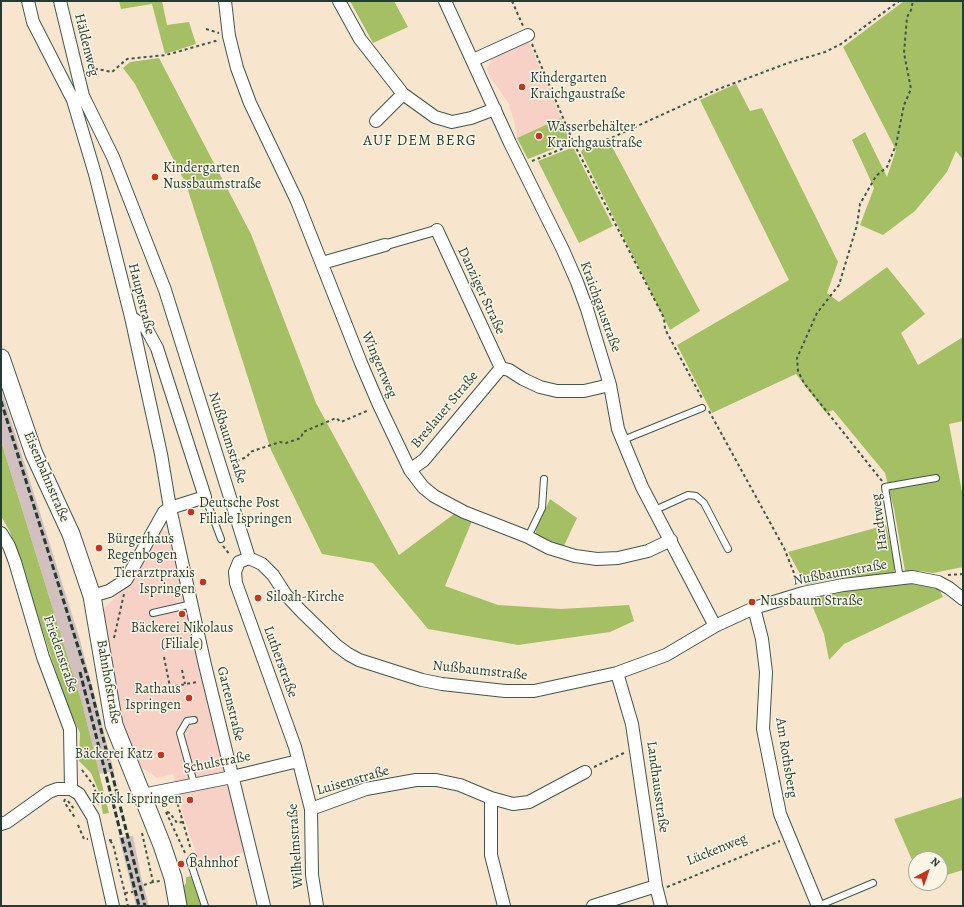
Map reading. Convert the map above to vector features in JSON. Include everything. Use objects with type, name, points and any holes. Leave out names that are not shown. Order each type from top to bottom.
[{"type":"main road","name":"Eisenbahnstraße","points":[[1,358],[34,454],[71,534],[92,596]]},
{"type":"main road","name":"Bahnhofstraße","points":[[92,596],[114,725],[167,860],[178,906]]},
{"type":"street","name":"Hauptstraße","points":[[28,1],[33,22],[78,98],[94,174],[131,317],[161,454],[170,508]]},
{"type":"street","name":"Häldenweg","points":[[60,1],[78,98]]},
{"type":"street","name":"Wingertweg","points":[[225,1],[229,36],[237,68],[250,103],[298,201],[360,363],[410,470],[423,487],[434,496],[464,512],[528,537],[549,548],[575,556],[597,559],[618,558],[648,551],[671,540]]},
{"type":"street","points":[[339,1],[360,39],[403,94],[435,117],[452,122],[472,118],[495,109]]},
{"type":"street","name":"Kraichgaustraße","points":[[445,1],[521,166],[563,250],[587,309],[610,385],[618,429],[642,487],[715,626]]},
{"type":"street","points":[[473,60],[528,35]]},
{"type":"street","points":[[376,121],[403,94]]},
{"type":"street","name":"Nußbaumstraße","points":[[78,98],[113,157],[165,290],[249,558],[262,564],[301,611],[336,645],[348,654],[359,660],[422,680],[442,684],[505,691],[534,691],[617,673],[666,655],[715,626],[754,608],[803,593],[843,585],[906,578],[938,582],[949,588],[963,599]]},
{"type":"street","name":"Danziger Straße","points":[[322,263],[437,230],[501,368]]},
{"type":"street","points":[[92,596],[109,591],[125,581],[164,512],[170,508],[205,497],[157,348],[146,328],[131,317]]},
{"type":"street","points":[[501,368],[509,370],[540,387],[557,391],[584,391],[610,385]]},
{"type":"street","name":"Breslauer Straße","points":[[410,470],[424,460],[501,368]]},
{"type":"street","name":"Gartenstraße","points":[[170,508],[208,679],[264,906]]},
{"type":"street","name":"Friedenstraße","points":[[1,533],[9,546],[15,562],[43,657],[70,729],[68,795]]},
{"type":"street","name":"Lutherstraße","points":[[249,558],[239,562],[235,572],[236,582],[295,747],[298,760]]},
{"type":"street","name":"Am Rothsberg","points":[[754,608],[762,639],[766,672],[763,729],[780,814],[818,906]]},
{"type":"street","name":"Landhausstraße","points":[[617,673],[632,724],[656,889],[660,906]]},
{"type":"street","name":"Schulstraße","points":[[142,795],[173,787],[232,777],[298,760]]},
{"type":"street","name":"Wilhelmstraße","points":[[298,760],[310,809],[312,875],[317,906]]},
{"type":"street","name":"Luisenstraße","points":[[310,809],[366,789],[416,780],[436,780],[460,785],[490,798],[513,804],[529,802],[585,772]]},
{"type":"street","points":[[1,824],[49,792],[63,788],[68,795],[79,794],[93,817],[113,906]]},
{"type":"street","points":[[490,798],[491,856],[504,906]]},
{"type":"street","points":[[593,906],[656,889]]},
{"type":"lane","points":[[623,440],[702,408]]},
{"type":"lane","name":"Hardtweg","points":[[906,578],[886,487],[936,478]]},
{"type":"lane","points":[[528,537],[542,508],[544,479]]},
{"type":"lane","points":[[655,510],[688,495],[696,496],[704,503],[728,549]]},
{"type":"lane","points":[[205,497],[221,539]]},
{"type":"lane","points":[[153,613],[192,604]]},
{"type":"lane","points":[[194,720],[187,721],[180,732],[194,784]]},
{"type":"lane","points":[[193,858],[190,862],[205,906]]},
{"type":"lane","name":"Am Rothsberg","points":[[818,906],[872,884]]},
{"type":"path","points":[[512,1],[574,144],[664,318],[668,335],[784,548],[803,593]]},
{"type":"path","points":[[521,166],[574,144],[609,139],[716,90],[788,62],[825,52],[841,44],[900,1]]},
{"type":"path","points":[[886,487],[880,477],[804,383],[798,371],[797,358],[817,313],[839,285],[857,225],[860,204],[876,176],[887,167],[896,145],[904,105],[911,90],[904,53],[907,17],[911,10],[913,1]]},
{"type":"path","points":[[82,73],[97,69],[112,72],[127,59],[166,56],[219,40]]},
{"type":"path","points":[[226,464],[247,457],[250,452],[280,442],[286,444],[301,438],[303,432],[336,418],[341,422],[370,410]]},
{"type":"path","points":[[225,550],[233,557]]},
{"type":"path","points":[[102,653],[112,647],[116,621],[126,588],[125,581]]},
{"type":"path","points":[[164,657],[170,687],[208,679]]},
{"type":"path","points":[[182,670],[185,684]]},
{"type":"path","points":[[585,772],[636,747]]},
{"type":"path","points":[[80,768],[97,792],[100,812]]},
{"type":"path","points":[[173,787],[193,858]]},
{"type":"path","points":[[68,795],[68,800],[77,813]]},
{"type":"path","points":[[65,804],[76,820]]},
{"type":"path","points":[[162,812],[170,813],[177,823],[182,822]]},
{"type":"path","points":[[166,812],[186,856]]},
{"type":"path","points":[[78,825],[83,838]]},
{"type":"path","points":[[140,827],[153,882]]},
{"type":"path","points":[[87,832],[90,838]]},
{"type":"path","name":"Lückenweg","points":[[656,889],[789,837]]},
{"type":"path","points":[[110,840],[113,844],[128,906]]},
{"type":"path","points":[[144,885],[161,881]]},
{"type":"path","points":[[125,893],[133,892]]},
{"type":"shaded area","name":"Kindergarten Kraichgaustraße","points":[[528,40],[561,118],[517,138],[510,105],[490,77],[487,69],[492,58]]},
{"type":"shaded area","points":[[1,389],[80,640],[114,771],[99,774],[82,703],[1,441]]},
{"type":"shaded area","points":[[158,529],[173,533],[245,852],[200,865],[184,817],[173,774],[157,778],[141,767],[116,709],[100,612],[131,582]]},
{"type":"shaded area","points":[[133,836],[149,906],[136,906],[119,837]]},
{"type":"green space","points":[[119,1],[162,1],[167,25],[189,22],[196,44],[165,54],[152,4],[121,9]]},
{"type":"green space","points":[[350,1],[394,1],[408,27],[373,43]]},
{"type":"green space","points":[[904,1],[963,1],[963,160],[956,151],[947,172],[915,211],[883,235],[860,225],[874,188],[852,140],[865,132],[887,177],[896,150],[843,47]]},
{"type":"green space","points":[[159,58],[251,234],[316,403],[399,555],[454,514],[472,521],[445,586],[498,605],[561,609],[629,605],[634,621],[610,632],[518,645],[428,629],[373,563],[322,554],[271,450],[186,184],[135,84],[123,68],[130,62]]},
{"type":"green space","points":[[736,84],[750,111],[762,108],[838,262],[827,293],[839,302],[887,267],[925,314],[901,333],[918,365],[963,337],[963,421],[949,424],[963,497],[963,567],[933,573],[905,571],[894,509],[885,473],[833,410],[826,413],[796,374],[712,413],[677,345],[789,280],[700,100]]},
{"type":"green space","points":[[561,118],[569,140],[568,143],[528,159],[517,138]]},
{"type":"green space","points":[[609,141],[700,311],[670,330],[581,152],[584,147]]},
{"type":"green space","points":[[571,148],[574,149],[613,226],[579,243],[538,161]]},
{"type":"green space","points":[[1,441],[82,703],[109,813],[103,814],[99,792],[91,773],[79,761],[80,733],[68,708],[10,532],[1,516]]},
{"type":"green space","points":[[550,499],[577,518],[563,548],[538,537],[536,534],[536,529]]},
{"type":"green space","points":[[886,525],[895,566],[893,574],[835,578],[806,585],[788,552]]},
{"type":"green space","points":[[894,584],[924,584],[939,589],[943,597],[844,644],[829,660],[824,634],[809,598],[833,591]]},
{"type":"green space","points":[[963,797],[963,870],[948,875],[948,851],[908,851],[894,819]]},
{"type":"green space","points":[[193,876],[203,906],[185,906],[184,886],[186,883],[186,877]]},
{"type":"railway","points":[[1,401],[90,685],[145,906]]},
{"type":"railway","points":[[80,672],[139,906]]},
{"type":"place","name":"Kindergarten Kraichgaustraße","points":[[522,87]]},
{"type":"place","name":"Wasserbehälter Kraichgaustraße","points":[[539,136]]},
{"type":"place","name":"Kindergarten Nussbaumstraße","points":[[155,177]]},
{"type":"place","name":"Deutsche Post Filiale Ispringen","points":[[191,512]]},
{"type":"place","name":"Bürgerhaus Regenbogen","points":[[99,548]]},
{"type":"place","name":"Tierarztpraxis Ispringen","points":[[203,582]]},
{"type":"place","name":"Siloah-Kirche","points":[[258,598]]},
{"type":"place","name":"Nussbaum Straße","points":[[752,602]]},
{"type":"place","name":"Bäckerei Nikolaus (Filiale)","points":[[182,614]]},
{"type":"place","name":"Rathaus Ispringen","points":[[189,698]]},
{"type":"place","name":"Bäckerei Katz","points":[[161,755]]},
{"type":"place","name":"Kiosk Ispringen","points":[[190,800]]},
{"type":"place","name":"Bahnhof","points":[[181,864]]},
{"type":"district","name":"AUF DEM BERG","points":[[420,141]]}]
